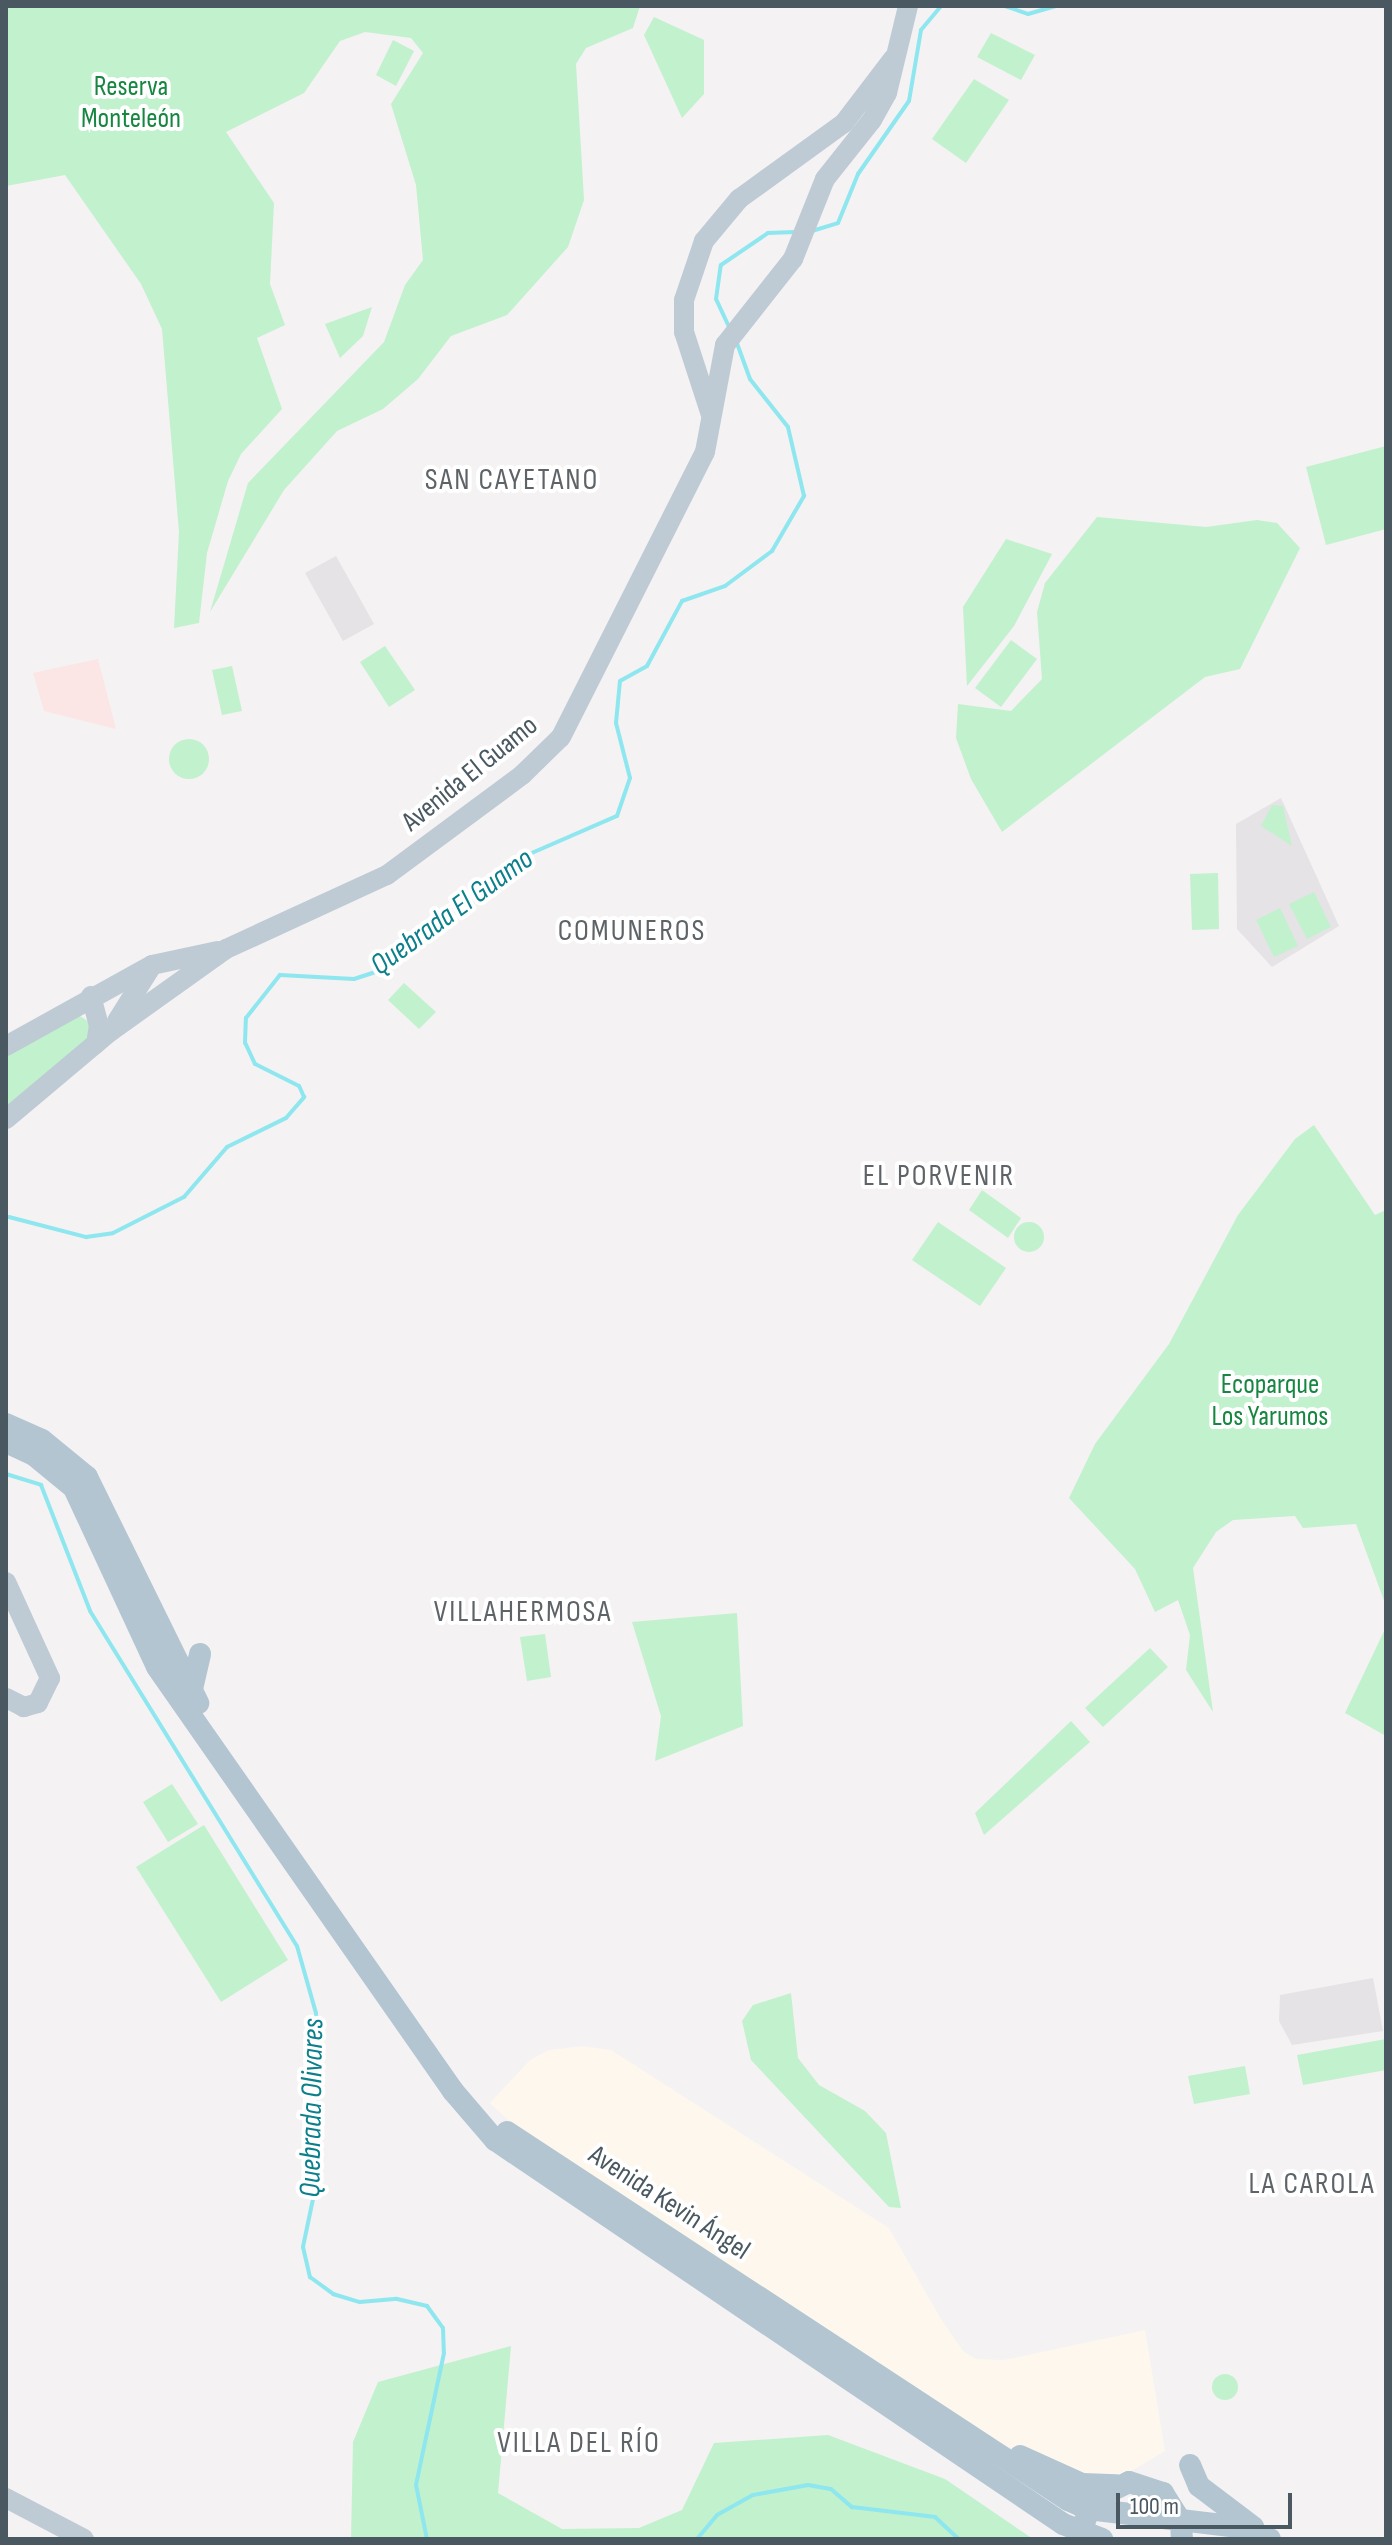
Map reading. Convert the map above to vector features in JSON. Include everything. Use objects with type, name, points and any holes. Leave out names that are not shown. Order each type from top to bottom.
[{"type":"main road","points":[[691,363],[705,369],[723,355],[797,247],[812,206],[844,149],[872,120],[887,93],[908,6]]},
{"type":"main road","points":[[713,419],[691,363],[684,300],[704,241],[739,199],[844,123],[894,58]]},
{"type":"main road","name":"Avenida El Guamo","points":[[6,1119],[104,1038],[226,949],[387,875],[522,775],[561,737],[705,452],[723,355]]},
{"type":"main road","name":"Avenida El Guamo","points":[[6,1046],[91,996],[152,965],[226,949]]},
{"type":"main road","points":[[104,1038],[152,965]]},
{"type":"main road","points":[[91,996],[104,1038]]},
{"type":"main road","name":"Avenida Kevin Ángel","points":[[6,1424],[42,1440],[87,1477],[160,1651],[195,1696],[447,2064],[498,2125],[925,2418],[1063,2524],[1102,2539]]},
{"type":"main road","name":"Avenida Kevin Ángel","points":[[6,1442],[34,1455],[74,1488],[160,1651],[453,2091],[495,2140],[925,2418],[1088,2509],[1221,2524],[1269,2538]]},
{"type":"main road","points":[[6,1582],[47,1668],[49,1689],[31,1706],[6,1698]]},
{"type":"main road","points":[[195,1696],[200,1654]]},
{"type":"main road","points":[[925,2418],[1008,2450],[1082,2484],[1147,2485],[1163,2493],[1178,2514],[1182,2539]]},
{"type":"main road","points":[[925,2418],[961,2467],[1077,2539],[1092,2500],[1116,2485]]},
{"type":"main road","points":[[1190,2465],[1199,2486],[1269,2538]]},
{"type":"main road","points":[[6,2498],[84,2539]]},
{"type":"shaded area","points":[[336,556],[374,624],[343,641],[305,573]]},
{"type":"shaded area","points":[[98,659],[116,729],[44,711],[33,673]]},
{"type":"shaded area","points":[[1281,798],[1339,926],[1272,967],[1237,929],[1236,824]]},
{"type":"shaded area","points":[[1373,1978],[1383,2031],[1292,2045],[1279,2021],[1280,1995]]},
{"type":"shaded area","points":[[583,2046],[611,2050],[889,2228],[941,2319],[963,2351],[976,2359],[1004,2360],[1145,2330],[1165,2451],[1123,2476],[1060,2473],[991,2438],[533,2144],[490,2103],[530,2060],[549,2050]]},
{"type":"green space","name":"Reserva Monteleón","points":[[6,6],[640,6],[633,28],[586,48],[576,64],[584,200],[568,247],[507,315],[451,336],[418,379],[383,409],[337,431],[284,490],[210,612],[248,483],[384,342],[405,285],[423,260],[416,185],[391,104],[423,53],[411,38],[365,32],[340,41],[304,93],[226,132],[274,203],[270,284],[285,325],[257,338],[282,409],[241,454],[228,481],[207,553],[199,623],[174,628],[179,532],[162,329],[141,284],[65,175],[6,186]]},
{"type":"green space","points":[[654,17],[704,40],[704,94],[682,118],[644,35]]},
{"type":"green space","points":[[991,33],[1035,55],[1021,80],[977,57]]},
{"type":"green space","points":[[393,40],[414,51],[396,86],[376,75]]},
{"type":"green space","points":[[974,79],[1009,100],[966,163],[932,139]]},
{"type":"green space","points":[[372,307],[363,336],[340,358],[325,324]]},
{"type":"green space","points":[[1386,446],[1386,529],[1326,545],[1306,467]]},
{"type":"green space","points":[[1097,517],[1206,527],[1257,520],[1277,523],[1300,548],[1240,669],[1205,677],[1002,832],[971,779],[956,738],[958,704],[1011,711],[1042,679],[1037,612],[1045,583]]},
{"type":"green space","points":[[1006,539],[1052,554],[1014,626],[967,686],[963,607]]},
{"type":"green space","points":[[1011,640],[1037,659],[1001,707],[975,688]]},
{"type":"green space","points":[[385,646],[415,690],[389,707],[360,662]]},
{"type":"green space","points":[[232,666],[242,711],[222,715],[212,670]]},
{"type":"green space","points":[[189,739],[203,745],[209,759],[203,773],[189,779],[175,773],[169,759],[175,745]]},
{"type":"green space","points":[[1272,805],[1283,806],[1292,846],[1261,826]]},
{"type":"green space","points":[[1218,873],[1219,929],[1192,930],[1190,874]]},
{"type":"green space","points":[[1314,892],[1331,927],[1307,939],[1289,904]]},
{"type":"green space","points":[[1280,908],[1298,946],[1274,957],[1256,920]]},
{"type":"green space","points":[[404,983],[436,1012],[419,1029],[388,1000]]},
{"type":"green space","points":[[77,1014],[89,1022],[92,1035],[6,1107],[6,1055]]},
{"type":"green space","name":"Ecoparque Los Yarumos","points":[[1314,1125],[1375,1215],[1386,1210],[1386,1606],[1356,1524],[1303,1528],[1295,1516],[1233,1520],[1216,1532],[1193,1568],[1213,1712],[1186,1670],[1190,1635],[1178,1600],[1155,1612],[1135,1569],[1069,1498],[1095,1444],[1169,1344],[1238,1215],[1295,1139]]},
{"type":"green space","points":[[982,1190],[1021,1218],[1008,1238],[969,1210]]},
{"type":"green space","points":[[938,1222],[1006,1268],[980,1306],[912,1260]]},
{"type":"green space","points":[[1029,1222],[1040,1226],[1044,1237],[1040,1248],[1029,1252],[1018,1248],[1014,1237],[1018,1226]]},
{"type":"green space","points":[[737,1613],[743,1726],[655,1761],[661,1716],[632,1622]]},
{"type":"green space","points":[[1386,1627],[1386,1736],[1345,1713]]},
{"type":"green space","points":[[545,1634],[551,1677],[527,1681],[520,1637]]},
{"type":"green space","points":[[1150,1648],[1168,1667],[1103,1727],[1085,1708]]},
{"type":"green space","points":[[1071,1721],[1090,1742],[984,1835],[975,1813]]},
{"type":"green space","points":[[172,1784],[198,1824],[168,1842],[143,1802]]},
{"type":"green space","points":[[204,1825],[288,1960],[221,2002],[136,1867]]},
{"type":"green space","points":[[791,1993],[798,2058],[819,2085],[865,2111],[886,2133],[901,2208],[889,2207],[751,2060],[742,2021],[753,2005]]},
{"type":"green space","points":[[1386,2039],[1386,2070],[1303,2085],[1297,2055]]},
{"type":"green space","points":[[1245,2066],[1250,2094],[1194,2104],[1188,2076]]},
{"type":"green space","points":[[511,2346],[498,2493],[562,2529],[639,2528],[682,2510],[714,2443],[828,2435],[945,2479],[1033,2539],[351,2539],[353,2442],[378,2382]]},
{"type":"green space","points":[[1225,2374],[1235,2377],[1238,2387],[1235,2397],[1225,2400],[1215,2397],[1212,2387],[1215,2377]]},
{"type":"waterway","name":"Quebrada El Guamo","points":[[812,231],[838,223],[858,174],[909,101],[921,30],[941,6]]},
{"type":"waterway","name":"Quebrada El Guamo","points":[[1005,6],[1028,14],[1056,6]]},
{"type":"waterway","name":"Quebrada El Guamo","points":[[730,329],[716,299],[721,265],[768,233],[795,232]]},
{"type":"waterway","name":"Quebrada El Guamo","points":[[9,1217],[86,1237],[113,1233],[184,1197],[227,1147],[286,1118],[304,1097],[299,1086],[255,1064],[245,1043],[246,1018],[280,975],[354,979],[378,971],[430,926],[470,905],[518,859],[617,816],[630,778],[616,723],[620,681],[647,666],[682,601],[725,586],[772,551],[804,496],[788,427],[750,379],[737,344]]},
{"type":"waterway","name":"Quebrada Olivares","points":[[6,1474],[41,1485],[90,1611],[297,1946],[316,2013],[318,2047],[313,2199],[303,2247],[310,2277],[333,2294],[360,2302],[397,2299],[427,2306],[443,2328],[444,2353],[416,2485],[427,2539]]},
{"type":"waterway","name":"Quebrada Olivares","points":[[697,2539],[717,2515],[753,2495],[808,2485],[831,2489],[852,2507],[935,2517],[959,2539]]},
{"type":"district","name":"SAN CAYETANO","points":[[512,480]]},
{"type":"district","name":"COMUNEROS","points":[[632,931]]},
{"type":"district","name":"EL PORVENIR","points":[[939,1176]]},
{"type":"district","name":"VILLAHERMOSA","points":[[523,1612]]},
{"type":"district","name":"LA CAROLA","points":[[1312,2184]]},
{"type":"district","name":"VILLA DEL RÍO","points":[[579,2443]]}]
